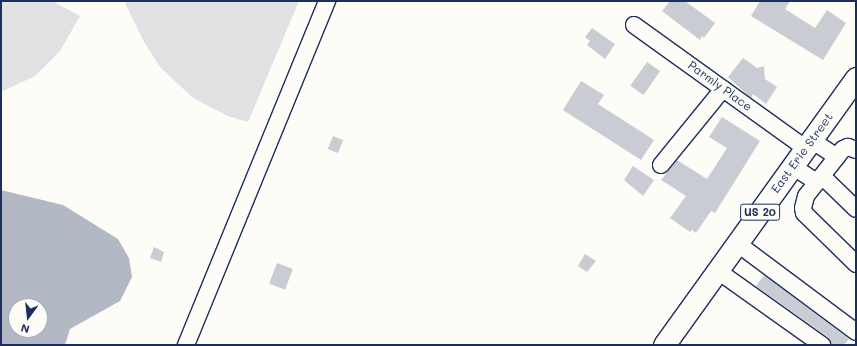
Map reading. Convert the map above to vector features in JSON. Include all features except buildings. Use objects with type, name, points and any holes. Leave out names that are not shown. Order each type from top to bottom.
[{"type":"main road","name":"East Erie Street","points":[[664,345],[856,78]]},
{"type":"street","points":[[186,345],[327,1]]},
{"type":"street","name":"Parmly Place","points":[[634,25],[723,89],[808,144],[837,157]]},
{"type":"street","points":[[661,165],[723,89]]},
{"type":"street","points":[[856,150],[848,147],[837,157],[806,196],[804,213],[856,264]]},
{"type":"street","points":[[792,166],[819,179],[856,209]]},
{"type":"street","points":[[738,244],[856,332]]},
{"type":"street","points":[[718,271],[822,345]]},
{"type":"shaded area","points":[[1,1],[52,1],[80,16],[60,51],[35,76],[1,92]]},
{"type":"shaded area","points":[[124,1],[299,1],[248,122],[228,116],[193,98],[160,67],[144,42]]},
{"type":"shaded area","points":[[1,190],[63,205],[118,239],[129,258],[132,277],[120,301],[70,329],[65,345],[1,345]]}]
